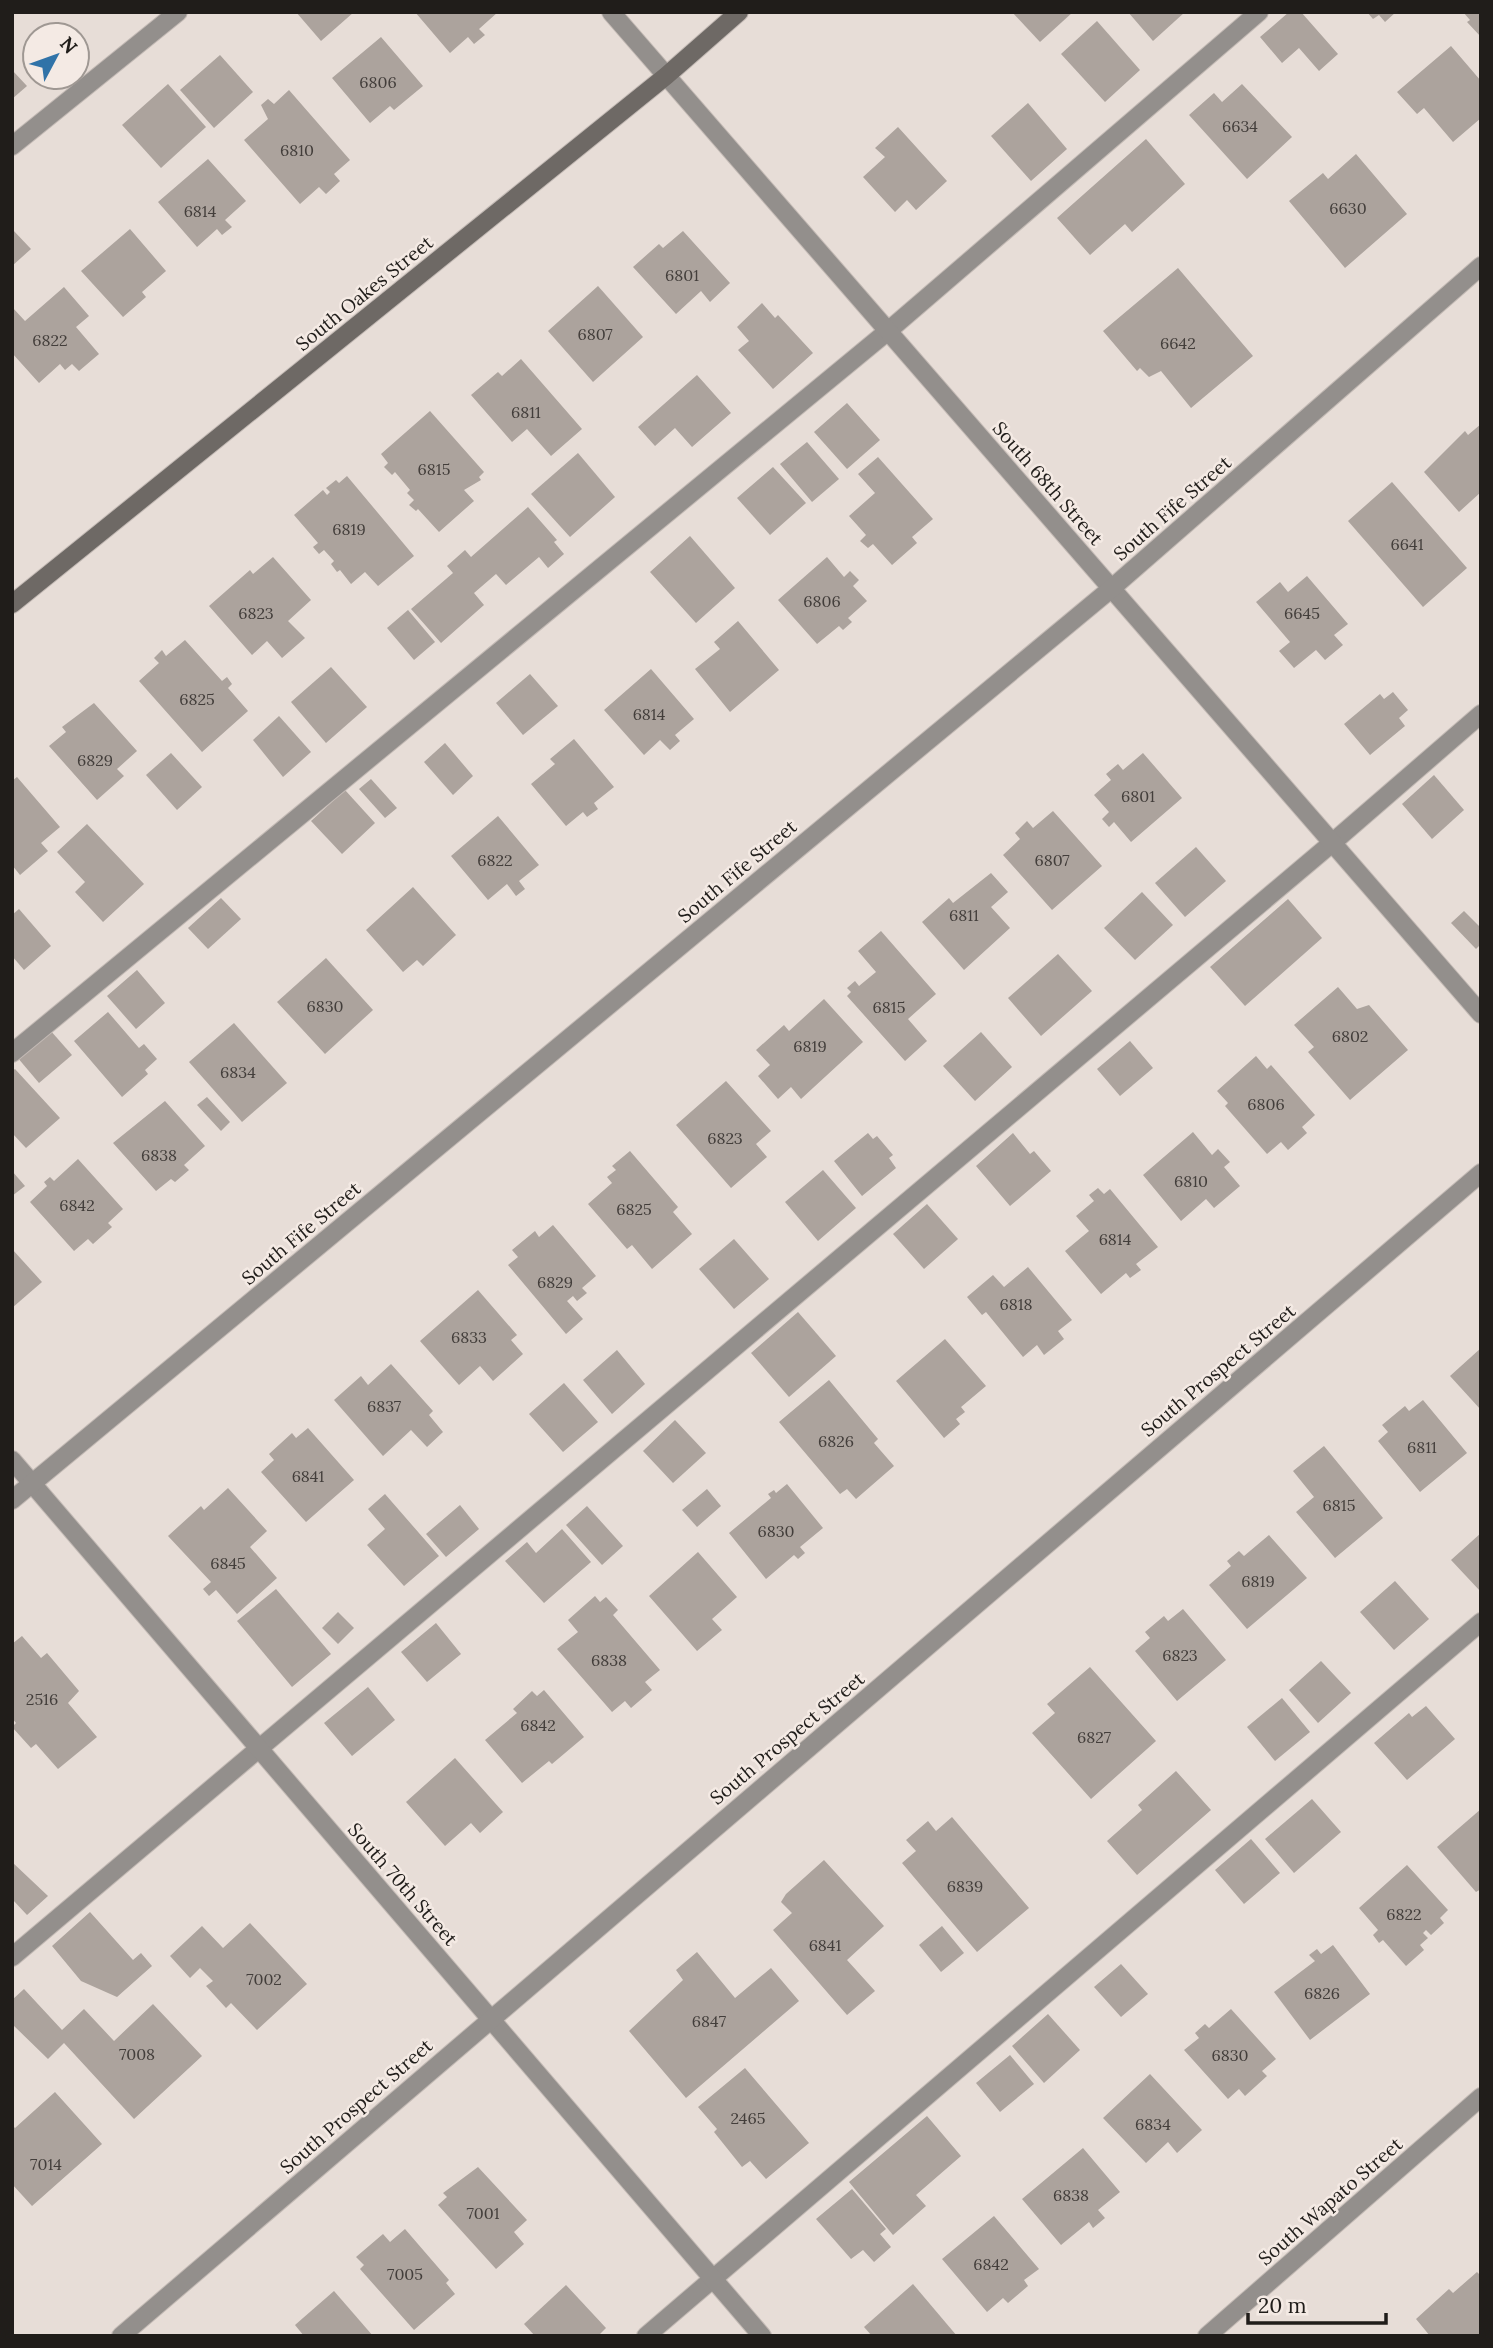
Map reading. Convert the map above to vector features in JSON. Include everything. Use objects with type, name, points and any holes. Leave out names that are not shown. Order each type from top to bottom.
[{"type":"street","points":[[12,146],[178,12]]},
{"type":"street","name":"South 68th Street","points":[[611,12],[1481,1014]]},
{"type":"street","name":"South Oakes Street","points":[[12,604],[666,76],[739,12]]},
{"type":"street","points":[[12,1053],[888,331],[1259,12]]},
{"type":"street","name":"South Fife Street","points":[[12,1500],[1112,588],[1481,266]]},
{"type":"street","points":[[12,1957],[1332,843],[1481,714]]},
{"type":"street","name":"South Prospect Street","points":[[121,2336],[1481,1173]]},
{"type":"street","name":"South 70th Street","points":[[12,1461],[762,2336]]},
{"type":"street","points":[[646,2336],[1481,1622]]},
{"type":"street","name":"South Wapato Street","points":[[1207,2336],[1481,2097]]},
{"type":"building","points":[[296,12],[354,12],[321,41]]},
{"type":"building","points":[[415,12],[498,12],[479,29],[485,35],[474,44],[468,37],[450,53]]},
{"type":"building","points":[[1012,12],[1073,12],[1040,42]]},
{"type":"building","points":[[1128,12],[1185,12],[1153,41]]},
{"type":"building","points":[[1289,12],[1301,12],[1338,54],[1319,71],[1299,48],[1282,63],[1260,37]]},
{"type":"building","points":[[1367,12],[1396,12],[1385,22],[1379,15],[1373,19]]},
{"type":"building","points":[[1463,12],[1481,12],[1481,37],[1467,22],[1470,20]]},
{"type":"building","points":[[1097,21],[1140,70],[1105,102],[1061,54]]},
{"type":"building","points":[[381,37],[423,86],[394,110],[390,106],[370,123],[332,78]]},
{"type":"building","points":[[1451,46],[1481,81],[1481,118],[1453,142],[1424,108],[1417,114],[1397,92]]},
{"type":"building","points":[[220,55],[253,92],[214,128],[180,90]]},
{"type":"building","points":[[12,70],[21,80],[21,91],[12,99]]},
{"type":"building","points":[[168,84],[206,127],[161,168],[122,125]]},
{"type":"building","points":[[1242,84],[1292,137],[1247,179],[1189,115],[1214,93],[1222,102]]},
{"type":"building","points":[[289,90],[350,160],[334,174],[340,181],[326,194],[319,187],[300,204],[244,140],[268,119],[261,105],[268,99],[274,104]]},
{"type":"building","points":[[1028,103],[1067,149],[1031,181],[991,136]]},
{"type":"building","points":[[898,127],[947,181],[916,210],[907,200],[895,212],[863,177],[885,157],[875,148]]},
{"type":"building","points":[[1146,139],[1185,184],[1132,232],[1125,224],[1090,255],[1057,218]]},
{"type":"building","points":[[1356,154],[1407,214],[1345,268],[1289,201],[1323,173],[1328,179]]},
{"type":"building","points":[[208,159],[246,201],[225,220],[232,227],[222,235],[217,229],[197,247],[158,202]]},
{"type":"building","points":[[12,229],[31,249],[12,266]]},
{"type":"building","points":[[130,229],[166,271],[142,292],[146,297],[123,317],[81,271]]},
{"type":"building","points":[[683,231],[730,283],[710,302],[701,291],[676,314],[633,267],[659,244],[663,248]]},
{"type":"building","points":[[1178,268],[1253,356],[1191,408],[1161,371],[1149,377],[1140,368],[1137,371],[1103,331]]},
{"type":"building","points":[[598,286],[643,337],[593,382],[548,331]]},
{"type":"building","points":[[64,287],[89,316],[76,327],[99,354],[79,371],[72,364],[65,370],[60,364],[39,383],[12,353],[12,307],[25,321]]},
{"type":"building","points":[[762,303],[775,318],[778,315],[813,353],[773,389],[738,350],[749,341],[737,327]]},
{"type":"building","points":[[521,359],[582,429],[551,456],[527,429],[512,442],[471,395],[498,372],[502,376]]},
{"type":"building","points":[[697,375],[731,413],[692,447],[675,428],[655,446],[638,427]]},
{"type":"building","points":[[847,403],[880,440],[847,469],[814,432]]},
{"type":"building","points":[[430,411],[484,472],[479,477],[481,480],[464,490],[474,501],[439,532],[418,509],[416,511],[409,505],[414,500],[407,493],[410,490],[395,472],[392,475],[384,467],[388,463],[381,454]]},
{"type":"building","points":[[1481,424],[1481,492],[1459,512],[1424,472],[1465,431],[1468,435]]},
{"type":"building","points":[[807,442],[839,479],[812,502],[780,464]]},
{"type":"building","points":[[578,453],[615,497],[570,537],[531,494]]},
{"type":"building","points":[[878,457],[933,519],[912,537],[917,543],[892,565],[873,544],[868,548],[860,541],[866,535],[849,516],[875,493],[858,474]]},
{"type":"building","points":[[773,467],[806,503],[770,535],[737,498]]},
{"type":"building","points":[[347,476],[414,556],[378,586],[365,572],[351,584],[340,570],[337,572],[331,564],[334,561],[324,550],[319,554],[313,547],[318,543],[294,515],[323,490],[327,495],[330,492],[326,488],[336,480],[339,483]]},
{"type":"building","points":[[1392,482],[1467,568],[1423,607],[1348,521]]},
{"type":"building","points":[[528,507],[557,540],[554,542],[564,554],[548,568],[539,557],[506,585],[496,574],[474,593],[484,605],[441,643],[411,609],[453,573],[447,566],[465,550],[471,557]]},
{"type":"building","points":[[690,536],[735,588],[696,623],[650,572]]},
{"type":"building","points":[[273,557],[311,600],[288,621],[305,638],[282,658],[267,641],[252,655],[209,606],[250,570],[253,574]]},
{"type":"building","points":[[827,557],[844,577],[850,571],[859,580],[853,586],[867,601],[848,618],[852,622],[843,630],[839,626],[817,644],[778,600]]},
{"type":"building","points":[[1307,576],[1348,624],[1334,635],[1343,645],[1325,660],[1316,650],[1294,668],[1279,651],[1290,642],[1256,602],[1280,582],[1288,592]]},
{"type":"building","points":[[408,610],[435,642],[414,660],[387,628]]},
{"type":"building","points":[[738,621],[779,670],[730,712],[695,669],[720,649],[714,642]]},
{"type":"building","points":[[185,640],[222,681],[227,677],[232,684],[228,688],[248,711],[202,752],[139,681],[159,663],[154,658],[162,650],[166,656]]},
{"type":"building","points":[[331,667],[367,707],[326,743],[291,702]]},
{"type":"building","points":[[651,669],[694,719],[675,735],[680,741],[670,750],[660,740],[644,755],[604,710]]},
{"type":"building","points":[[530,674],[558,706],[523,735],[496,703]]},
{"type":"building","points":[[1393,692],[1408,710],[1399,718],[1405,726],[1370,755],[1344,724],[1380,694],[1384,699]]},
{"type":"building","points":[[94,703],[137,751],[117,769],[124,776],[97,800],[49,746],[66,732],[62,727]]},
{"type":"building","points":[[279,716],[311,752],[283,777],[253,740]]},
{"type":"building","points":[[574,739],[614,787],[594,803],[598,809],[587,817],[583,812],[566,826],[531,784],[555,764],[550,759]]},
{"type":"building","points":[[445,743],[473,776],[453,795],[424,762]]},
{"type":"building","points":[[171,753],[202,787],[177,810],[146,775]]},
{"type":"building","points":[[1143,753],[1182,798],[1131,842],[1114,822],[1109,827],[1102,819],[1109,812],[1094,795],[1111,780],[1106,774],[1118,764],[1123,770]]},
{"type":"building","points":[[1434,775],[1464,810],[1432,839],[1402,804]]},
{"type":"building","points":[[17,777],[60,827],[41,843],[48,851],[20,875],[12,865],[12,781]]},
{"type":"building","points":[[371,779],[397,808],[385,818],[359,789]]},
{"type":"building","points":[[345,790],[375,823],[342,854],[311,821]]},
{"type":"building","points":[[1053,811],[1102,866],[1052,910],[1003,855],[1020,839],[1015,833],[1027,821],[1033,828]]},
{"type":"building","points":[[498,816],[539,865],[519,881],[525,889],[516,896],[507,884],[488,900],[451,856]]},
{"type":"building","points":[[87,824],[144,884],[103,922],[75,892],[85,882],[57,852]]},
{"type":"building","points":[[1196,847],[1226,881],[1185,917],[1155,883]]},
{"type":"building","points":[[991,873],[1008,892],[991,907],[1010,928],[964,970],[922,922],[949,898],[953,903]]},
{"type":"building","points":[[413,887],[456,935],[423,966],[417,960],[403,972],[366,930]]},
{"type":"building","points":[[1142,892],[1173,925],[1135,960],[1104,928]]},
{"type":"building","points":[[221,898],[241,919],[208,949],[188,928]]},
{"type":"building","points":[[1288,899],[1322,938],[1245,1006],[1210,967]]},
{"type":"building","points":[[19,909],[51,946],[24,970],[12,956],[12,915]]},
{"type":"building","points":[[1464,911],[1481,928],[1481,944],[1476,949],[1451,923]]},
{"type":"building","points":[[881,931],[936,994],[908,1019],[927,1041],[905,1061],[847,996],[851,992],[847,988],[855,981],[859,986],[876,972],[858,951]]},
{"type":"building","points":[[1058,954],[1092,991],[1041,1036],[1008,998]]},
{"type":"building","points":[[326,958],[373,1010],[325,1054],[277,1002]]},
{"type":"building","points":[[137,970],[165,1003],[136,1029],[107,996]]},
{"type":"building","points":[[1338,987],[1357,1009],[1369,1005],[1408,1050],[1350,1100],[1308,1052],[1314,1047],[1294,1025]]},
{"type":"building","points":[[824,999],[863,1042],[801,1099],[791,1087],[778,1099],[758,1076],[770,1065],[756,1050],[784,1025],[789,1031]]},
{"type":"building","points":[[108,1012],[139,1048],[144,1044],[157,1059],[145,1070],[148,1074],[122,1097],[74,1041]]},
{"type":"building","points":[[234,1023],[287,1083],[242,1122],[189,1062]]},
{"type":"building","points":[[50,1030],[72,1055],[39,1083],[17,1057]]},
{"type":"building","points":[[981,1032],[1012,1067],[975,1101],[943,1066]]},
{"type":"building","points":[[1130,1041],[1153,1068],[1120,1096],[1097,1069]]},
{"type":"building","points":[[1256,1056],[1267,1069],[1271,1065],[1315,1115],[1302,1127],[1307,1133],[1288,1150],[1281,1142],[1267,1154],[1225,1106],[1228,1103],[1217,1091]]},
{"type":"building","points":[[15,1069],[60,1118],[26,1148],[12,1133],[12,1071]]},
{"type":"building","points":[[726,1081],[771,1131],[756,1144],[767,1157],[731,1188],[676,1125]]},
{"type":"building","points":[[207,1097],[230,1122],[221,1131],[197,1105]]},
{"type":"building","points":[[165,1101],[205,1146],[184,1165],[189,1170],[175,1182],[171,1179],[156,1191],[113,1143]]},
{"type":"building","points":[[1193,1132],[1212,1155],[1218,1149],[1230,1162],[1224,1167],[1240,1186],[1214,1208],[1206,1199],[1181,1221],[1143,1175]]},
{"type":"building","points":[[868,1133],[873,1139],[877,1136],[893,1155],[889,1158],[896,1168],[862,1196],[834,1161]]},
{"type":"building","points":[[1013,1133],[1030,1154],[1034,1151],[1051,1171],[1010,1206],[976,1166]]},
{"type":"building","points":[[630,1151],[678,1207],[673,1212],[692,1234],[652,1269],[632,1245],[627,1249],[588,1204],[612,1183],[607,1177],[616,1170],[612,1166]]},
{"type":"building","points":[[78,1159],[123,1209],[108,1223],[112,1227],[93,1244],[88,1239],[74,1251],[30,1202],[47,1186],[44,1182],[50,1177],[54,1181]]},
{"type":"building","points":[[823,1170],[856,1208],[818,1241],[785,1202]]},
{"type":"building","points":[[12,1171],[25,1186],[12,1196]]},
{"type":"building","points":[[1098,1188],[1104,1194],[1110,1189],[1158,1247],[1136,1264],[1141,1270],[1130,1278],[1126,1273],[1101,1294],[1065,1251],[1089,1231],[1076,1216],[1094,1201],[1089,1195]]},
{"type":"building","points":[[927,1204],[958,1239],[924,1269],[893,1234]]},
{"type":"building","points":[[553,1225],[596,1276],[582,1288],[587,1293],[577,1301],[573,1296],[567,1301],[583,1319],[566,1334],[508,1265],[518,1257],[512,1250],[535,1231],[539,1237]]},
{"type":"building","points":[[734,1239],[769,1279],[734,1309],[699,1269]]},
{"type":"building","points":[[12,1249],[42,1282],[12,1308]]},
{"type":"building","points":[[1028,1267],[1072,1320],[1058,1331],[1064,1339],[1044,1355],[1037,1345],[1023,1357],[986,1312],[982,1315],[967,1297],[993,1275],[1004,1287]]},
{"type":"building","points":[[478,1290],[517,1335],[511,1340],[523,1354],[493,1381],[480,1366],[459,1385],[420,1341]]},
{"type":"building","points":[[798,1312],[836,1356],[789,1397],[751,1353]]},
{"type":"building","points":[[945,1339],[986,1386],[961,1407],[965,1412],[956,1419],[960,1424],[944,1438],[896,1381]]},
{"type":"building","points":[[1481,1348],[1481,1410],[1450,1376]]},
{"type":"building","points":[[617,1350],[645,1384],[612,1414],[583,1380]]},
{"type":"building","points":[[391,1364],[433,1411],[429,1415],[443,1432],[427,1447],[411,1430],[383,1456],[334,1400],[361,1376],[368,1385]]},
{"type":"building","points":[[829,1380],[878,1439],[874,1443],[894,1466],[856,1499],[847,1489],[840,1494],[779,1422]]},
{"type":"building","points":[[564,1383],[598,1422],[563,1452],[529,1414]]},
{"type":"building","points":[[1423,1400],[1467,1453],[1420,1492],[1378,1441],[1388,1432],[1382,1425],[1405,1406],[1409,1411]]},
{"type":"building","points":[[675,1420],[706,1453],[673,1483],[643,1451]]},
{"type":"building","points":[[308,1428],[354,1480],[306,1522],[261,1472],[274,1460],[269,1454],[292,1433],[296,1438]]},
{"type":"building","points":[[1324,1446],[1383,1518],[1335,1558],[1296,1512],[1314,1497],[1293,1471]]},
{"type":"building","points":[[787,1484],[823,1528],[800,1547],[805,1553],[798,1559],[794,1555],[766,1579],[729,1533],[771,1498],[768,1494],[774,1490],[776,1493]]},
{"type":"building","points":[[228,1488],[267,1531],[250,1547],[277,1578],[237,1614],[216,1590],[209,1596],[203,1589],[211,1582],[168,1536],[201,1506],[204,1510]]},
{"type":"building","points":[[707,1489],[721,1506],[697,1527],[682,1510]]},
{"type":"building","points":[[385,1494],[439,1556],[404,1586],[367,1545],[385,1529],[368,1509]]},
{"type":"building","points":[[460,1505],[479,1529],[446,1557],[426,1534]]},
{"type":"building","points":[[587,1506],[623,1546],[602,1565],[566,1525]]},
{"type":"building","points":[[562,1529],[591,1562],[544,1603],[505,1561],[527,1542],[536,1553]]},
{"type":"building","points":[[1481,1533],[1481,1592],[1451,1560]]},
{"type":"building","points":[[1269,1535],[1307,1578],[1247,1629],[1209,1585],[1231,1566],[1227,1561],[1239,1551],[1244,1556]]},
{"type":"building","points":[[698,1552],[737,1597],[712,1619],[722,1630],[697,1651],[649,1596]]},
{"type":"building","points":[[1395,1581],[1429,1619],[1394,1650],[1360,1612]]},
{"type":"building","points":[[276,1589],[331,1654],[292,1687],[237,1621]]},
{"type":"building","points":[[595,1596],[600,1602],[606,1597],[618,1610],[613,1615],[660,1670],[645,1682],[652,1690],[631,1708],[625,1701],[612,1712],[557,1649],[578,1632],[568,1620]]},
{"type":"building","points":[[1183,1609],[1226,1660],[1177,1701],[1135,1651],[1150,1638],[1145,1632],[1164,1616],[1168,1621]]},
{"type":"building","points":[[338,1612],[354,1628],[338,1644],[322,1628]]},
{"type":"building","points":[[436,1623],[461,1654],[427,1682],[401,1652]]},
{"type":"building","points":[[22,1636],[41,1658],[47,1653],[79,1691],[68,1703],[97,1737],[58,1769],[36,1744],[31,1748],[12,1727],[16,1723],[12,1718],[12,1644]]},
{"type":"building","points":[[1321,1661],[1351,1693],[1318,1723],[1289,1690]]},
{"type":"building","points":[[1090,1667],[1156,1741],[1091,1799],[1032,1733],[1055,1713],[1047,1704]]},
{"type":"building","points":[[368,1687],[395,1720],[352,1756],[324,1723]]},
{"type":"building","points":[[544,1690],[584,1737],[552,1764],[549,1761],[522,1783],[485,1740],[517,1713],[513,1709],[532,1691],[537,1696]]},
{"type":"building","points":[[1282,1698],[1310,1732],[1275,1761],[1247,1727]]},
{"type":"building","points":[[1426,1706],[1455,1739],[1407,1780],[1374,1743],[1409,1713],[1412,1717]]},
{"type":"building","points":[[455,1758],[503,1812],[480,1833],[471,1823],[445,1846],[406,1802]]},
{"type":"building","points":[[1176,1771],[1211,1810],[1137,1875],[1107,1841],[1142,1810],[1138,1805]]},
{"type":"building","points":[[1312,1799],[1341,1832],[1294,1873],[1265,1839]]},
{"type":"building","points":[[1481,1809],[1481,1889],[1476,1892],[1437,1847]]},
{"type":"building","points":[[952,1817],[1029,1908],[977,1952],[902,1863],[916,1851],[906,1840],[928,1821],[936,1831]]},
{"type":"building","points":[[1251,1839],[1280,1873],[1244,1904],[1215,1870]]},
{"type":"building","points":[[824,1860],[884,1926],[847,1960],[875,1991],[847,2015],[773,1930],[792,1913],[781,1902],[786,1894]]},
{"type":"building","points":[[12,1862],[48,1896],[27,1915],[12,1899]]},
{"type":"building","points":[[1407,1865],[1448,1910],[1440,1918],[1444,1923],[1431,1935],[1426,1930],[1423,1933],[1428,1938],[1420,1945],[1424,1950],[1406,1966],[1383,1940],[1379,1943],[1373,1935],[1378,1930],[1359,1908]]},
{"type":"building","points":[[90,1912],[133,1960],[141,1953],[152,1966],[117,1997],[81,1981],[52,1946]]},
{"type":"building","points":[[250,1923],[307,1984],[257,2030],[231,2003],[226,2008],[206,1986],[213,1981],[200,1968],[190,1978],[170,1956],[202,1926],[223,1948]]},
{"type":"building","points":[[942,1926],[964,1953],[941,1972],[919,1945]]},
{"type":"building","points":[[1333,1945],[1370,1994],[1310,2040],[1274,1992],[1315,1961],[1309,1955],[1317,1949],[1321,1954]]},
{"type":"building","points":[[697,1952],[735,1998],[771,1968],[799,2001],[686,2098],[629,2031],[683,1980],[676,1970]]},
{"type":"building","points":[[1121,1964],[1148,1994],[1121,2017],[1094,1987]]},
{"type":"building","points":[[24,1989],[62,2030],[84,2009],[114,2041],[153,2004],[202,2056],[134,2119],[64,2043],[48,2059],[12,2024],[12,2000]]},
{"type":"building","points":[[1231,2009],[1276,2059],[1262,2071],[1267,2076],[1245,2096],[1239,2089],[1228,2099],[1184,2050],[1199,2038],[1195,2033],[1205,2024],[1209,2028]]},
{"type":"building","points":[[1048,2014],[1080,2050],[1044,2083],[1012,2046]]},
{"type":"building","points":[[1010,2055],[1034,2084],[1000,2112],[976,2083]]},
{"type":"building","points":[[745,2068],[809,2143],[766,2179],[750,2161],[742,2167],[714,2132],[717,2129],[698,2107]]},
{"type":"building","points":[[1150,2074],[1202,2130],[1177,2153],[1168,2142],[1146,2163],[1103,2118]]},
{"type":"building","points":[[55,2092],[102,2144],[32,2206],[12,2184],[12,2125],[15,2128]]},
{"type":"building","points":[[927,2116],[961,2156],[916,2195],[926,2206],[893,2235],[849,2182]]},
{"type":"building","points":[[1083,2148],[1120,2192],[1098,2210],[1105,2218],[1093,2228],[1089,2222],[1061,2245],[1022,2199]]},
{"type":"building","points":[[478,2167],[527,2220],[514,2232],[524,2244],[496,2269],[438,2205],[447,2197],[443,2193]]},
{"type":"building","points":[[852,2189],[886,2229],[880,2234],[891,2247],[874,2262],[863,2250],[851,2259],[816,2219]]},
{"type":"building","points":[[994,2216],[1039,2269],[1024,2280],[1028,2286],[1008,2303],[1003,2298],[987,2312],[942,2259]]},
{"type":"building","points":[[405,2229],[449,2280],[446,2283],[455,2294],[414,2330],[360,2269],[364,2265],[356,2257],[383,2234],[390,2242]]},
{"type":"building","points":[[1477,2272],[1481,2276],[1481,2336],[1430,2336],[1416,2319],[1449,2289],[1453,2293]]},
{"type":"building","points":[[913,2284],[957,2336],[872,2336],[864,2327]]},
{"type":"building","points":[[566,2285],[606,2328],[598,2336],[535,2336],[524,2324]]},
{"type":"building","points":[[334,2291],[373,2336],[304,2336],[295,2325]]}]
